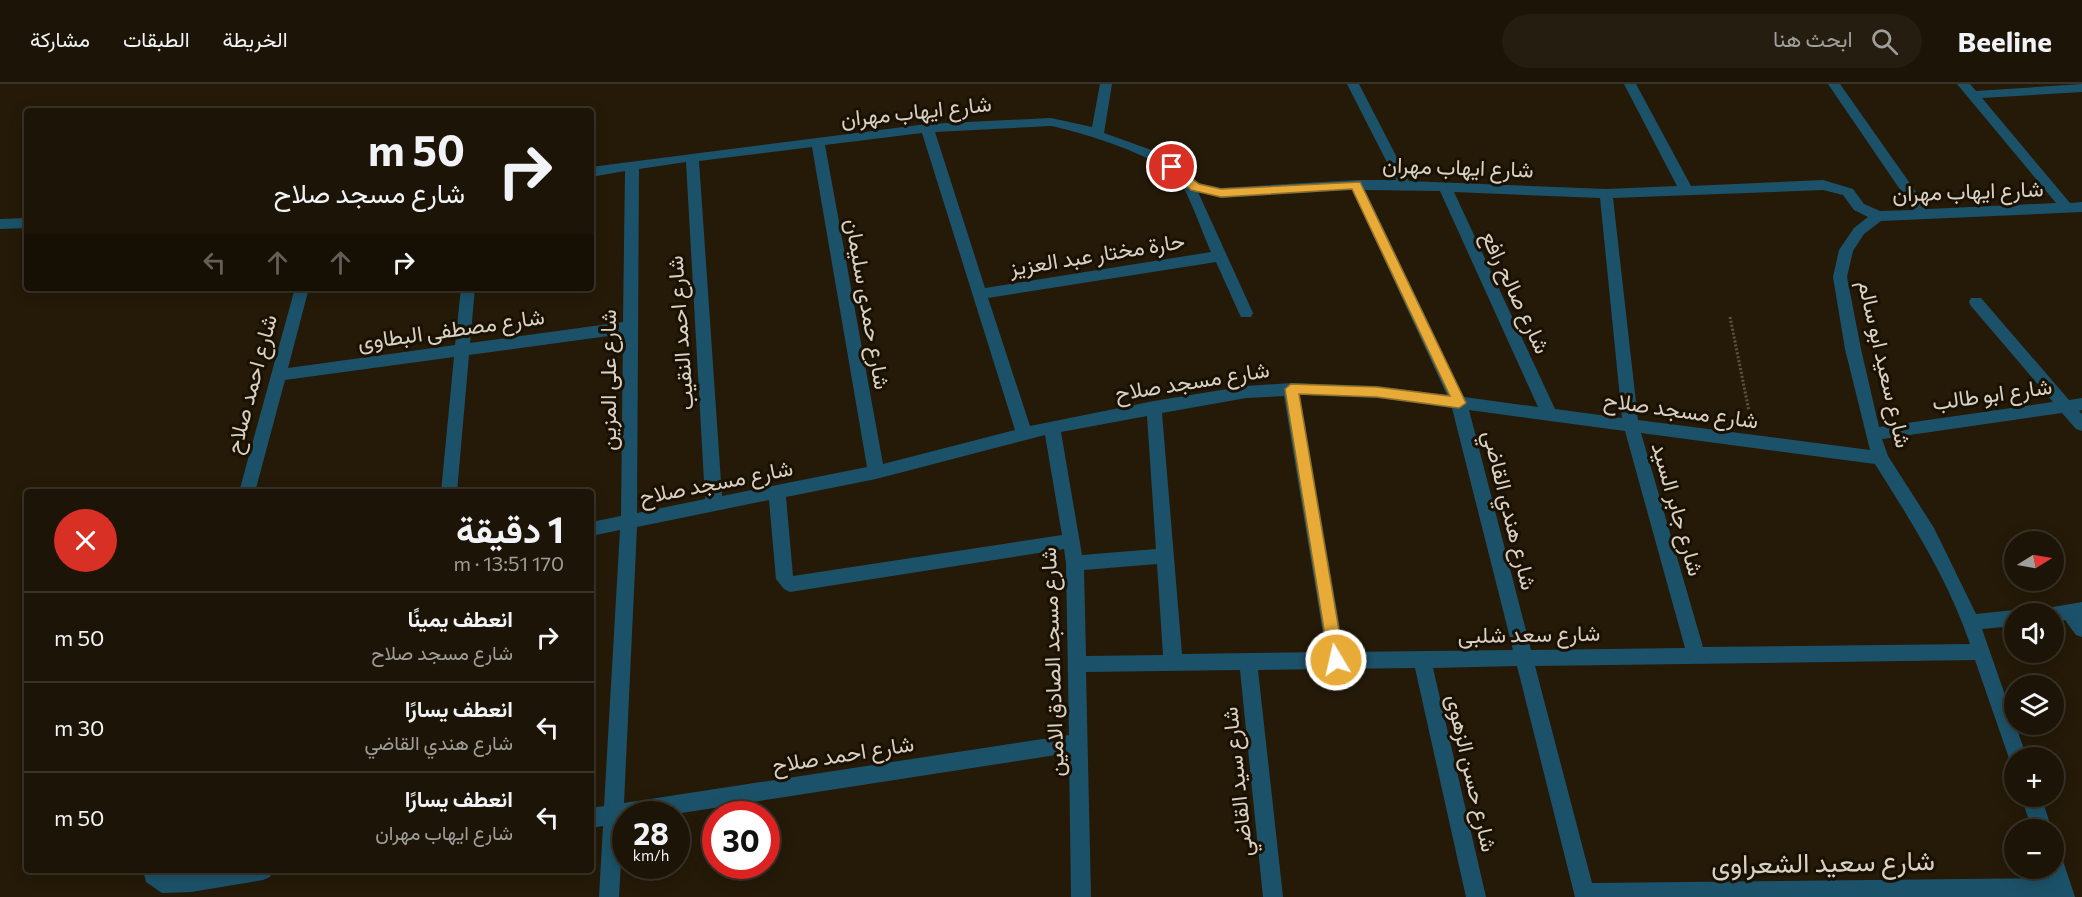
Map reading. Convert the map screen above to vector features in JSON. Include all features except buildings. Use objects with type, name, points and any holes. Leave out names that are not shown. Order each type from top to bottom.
[{"type":"street","points":[[1097,135],[1106,84]]},
{"type":"street","points":[[1353,84],[1405,184]]},
{"type":"street","points":[[1630,84],[1687,192]]},
{"type":"street","points":[[1834,84],[1924,214]]},
{"type":"street","points":[[1964,84],[2067,208]]},
{"type":"street","points":[[1973,95],[2082,88]]},
{"type":"street","name":"شارع ايهاب مهران","points":[[594,172],[927,128],[1051,122],[1083,128],[1149,154],[1172,167],[1195,187],[1221,193],[1405,184],[1606,194],[1824,185],[1848,192],[1859,207],[1878,216],[2082,207]]},
{"type":"street","points":[[927,128],[1024,433]]},
{"type":"street","name":"شارع حمدى سليمان","points":[[818,142],[876,472]]},
{"type":"street","name":"شارع احمد النقيب","points":[[692,157],[714,506]]},
{"type":"street","name":"شارع على المزين","points":[[629,522],[632,166]]},
{"type":"street","points":[[1185,178],[1246,313]]},
{"type":"street","name":"شارع هندي القاضي","points":[[1356,185],[1459,403],[1585,895]]},
{"type":"street","name":"شارع صالح رافع","points":[[1445,187],[1549,414]]},
{"type":"street","name":"شارع جابر السيد","points":[[1606,194],[1631,425],[1696,656]]},
{"type":"street","name":"شارع سعيد ابو سالم","points":[[1878,216],[1859,231],[1846,250],[1840,277],[1853,349],[1873,434],[1880,458],[1928,533],[1971,622],[2014,747]]},
{"type":"street","points":[[0,224],[24,223]]},
{"type":"street","name":"حارة مختار عبد العزيز","points":[[980,294],[1220,256]]},
{"type":"street","name":"شارع احمد صلاح","points":[[248,489],[301,291]]},
{"type":"street","points":[[449,489],[468,291]]},
{"type":"street","points":[[1976,302],[2082,425]]},
{"type":"street","name":"شارع مصطفى البطاوى","points":[[278,375],[631,327]]},
{"type":"street","points":[[1291,389],[1336,660]]},
{"type":"street","name":"شارع مسجد صلاح","points":[[594,528],[777,494],[876,472],[1052,427],[1246,392],[1291,389],[1377,392],[1631,425],[1756,444],[1880,458]]},
{"type":"street","name":"شارع ابو طالب","points":[[1873,434],[2082,404]]},
{"type":"street","points":[[1154,407],[1173,661]]},
{"type":"street","name":"شارع مسجد الصادق الامين","points":[[1052,427],[1075,563],[1081,897]]},
{"type":"street","points":[[777,494],[785,579],[790,584],[1072,541]]},
{"type":"street","points":[[615,801],[629,522]]},
{"type":"street","points":[[1075,563],[1166,556]]},
{"type":"street","points":[[2068,612],[2082,629]]},
{"type":"street","points":[[1971,622],[2004,619]]},
{"type":"street","name":"شارع سعد شلبى","points":[[1078,664],[1981,652]]},
{"type":"street","name":"شارع حسن الزهوى","points":[[1422,659],[1476,897]]},
{"type":"street","name":"شارع سيد القاضي","points":[[1248,662],[1273,897]]},
{"type":"street","name":"شارع احمد صلاح","points":[[690,802],[1079,742]]},
{"type":"street","name":"شارع احمد صلاح","points":[[594,817],[612,814]]},
{"type":"street","points":[[609,897],[612,847]]},
{"type":"street","points":[[153,873],[162,883],[191,882],[245,873]]},
{"type":"street","name":"شارع سعيد الشعراوى","points":[[1585,895],[2064,892]]},
{"type":"path","points":[[1730,317],[1756,444]]},
{"type":"route","points":[[1172,167],[1195,187],[1221,193],[1356,185],[1459,403],[1377,392],[1291,389],[1336,660]]}]
